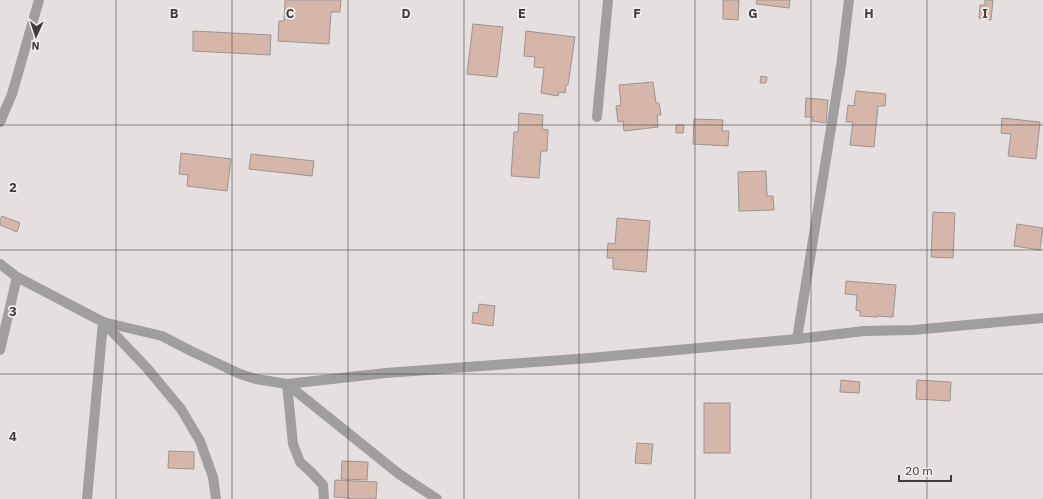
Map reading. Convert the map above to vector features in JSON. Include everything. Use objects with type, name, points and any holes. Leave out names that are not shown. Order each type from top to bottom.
[{"type":"street","points":[[0,122],[12,94],[39,0]]},
{"type":"street","points":[[597,117],[608,0]]},
{"type":"street","points":[[798,339],[841,66],[849,0]]},
{"type":"street","points":[[0,264],[17,277],[102,322],[162,336],[240,374],[256,379],[287,384],[386,374],[590,358],[798,339],[864,331],[913,330],[1043,318]]},
{"type":"street","points":[[0,350],[17,277]]},
{"type":"street","points":[[87,499],[102,322]]},
{"type":"street","points":[[102,322],[146,367],[181,409],[200,441],[213,477],[216,499]]},
{"type":"street","points":[[287,384],[293,444],[300,462],[312,472],[323,485],[324,499]]},
{"type":"street","points":[[287,384],[399,474],[437,499]]},
{"type":"building","points":[[285,0],[341,0],[340,12],[331,12],[329,44],[278,41],[279,21],[284,21]]},
{"type":"building","points":[[723,0],[739,0],[738,20],[723,19]]},
{"type":"building","points":[[757,0],[790,0],[789,8],[756,4]]},
{"type":"building","points":[[985,0],[993,0],[991,20],[979,18],[980,5],[985,5]]},
{"type":"building","points":[[473,24],[503,27],[497,77],[467,74]]},
{"type":"building","points":[[193,31],[271,35],[270,55],[193,51]]},
{"type":"building","points":[[526,31],[575,37],[568,85],[566,85],[565,93],[559,92],[558,96],[541,93],[544,68],[534,67],[535,57],[524,56]]},
{"type":"building","points":[[761,76],[767,77],[766,83],[760,83]]},
{"type":"building","points":[[653,82],[656,103],[659,103],[661,115],[657,115],[658,127],[624,131],[623,121],[618,122],[616,106],[621,105],[619,85]]},
{"type":"building","points":[[856,91],[886,94],[885,106],[878,106],[874,147],[850,145],[853,122],[846,122],[848,105],[854,106]]},
{"type":"building","points":[[806,98],[828,100],[826,123],[812,121],[813,117],[805,117]]},
{"type":"building","points":[[519,113],[543,115],[542,129],[548,130],[547,151],[541,151],[539,178],[511,176],[514,132],[518,132]]},
{"type":"building","points":[[1002,118],[1040,122],[1036,159],[1008,156],[1011,134],[1001,133]]},
{"type":"building","points":[[694,119],[723,120],[722,131],[729,131],[728,146],[693,144]]},
{"type":"building","points":[[676,125],[684,125],[683,133],[676,133]]},
{"type":"building","points":[[181,153],[231,159],[227,191],[187,186],[188,175],[179,174]]},
{"type":"building","points":[[251,154],[314,161],[312,176],[249,169]]},
{"type":"building","points":[[766,171],[767,196],[773,196],[774,210],[739,211],[738,172]]},
{"type":"building","points":[[933,212],[955,213],[953,258],[931,257]]},
{"type":"building","points":[[2,216],[20,223],[17,232],[0,225],[0,219]]},
{"type":"building","points":[[617,218],[650,221],[646,272],[613,269],[613,258],[607,258],[608,243],[615,244]]},
{"type":"building","points":[[1017,224],[1043,228],[1040,250],[1014,246]]},
{"type":"building","points":[[846,281],[896,285],[893,317],[860,316],[860,311],[856,310],[857,295],[845,294]]},
{"type":"building","points":[[479,304],[495,306],[493,326],[472,323],[473,312],[478,313]]},
{"type":"building","points":[[841,380],[860,382],[859,393],[840,392]]},
{"type":"building","points":[[917,380],[951,382],[950,401],[916,399]]},
{"type":"building","points":[[704,403],[730,403],[730,453],[704,453]]},
{"type":"building","points":[[637,443],[653,444],[651,464],[635,463]]},
{"type":"building","points":[[169,451],[194,452],[194,469],[168,468]]},
{"type":"building","points":[[342,461],[368,462],[367,480],[341,479]]},
{"type":"building","points":[[335,480],[377,482],[376,499],[349,499],[334,497]]}]
